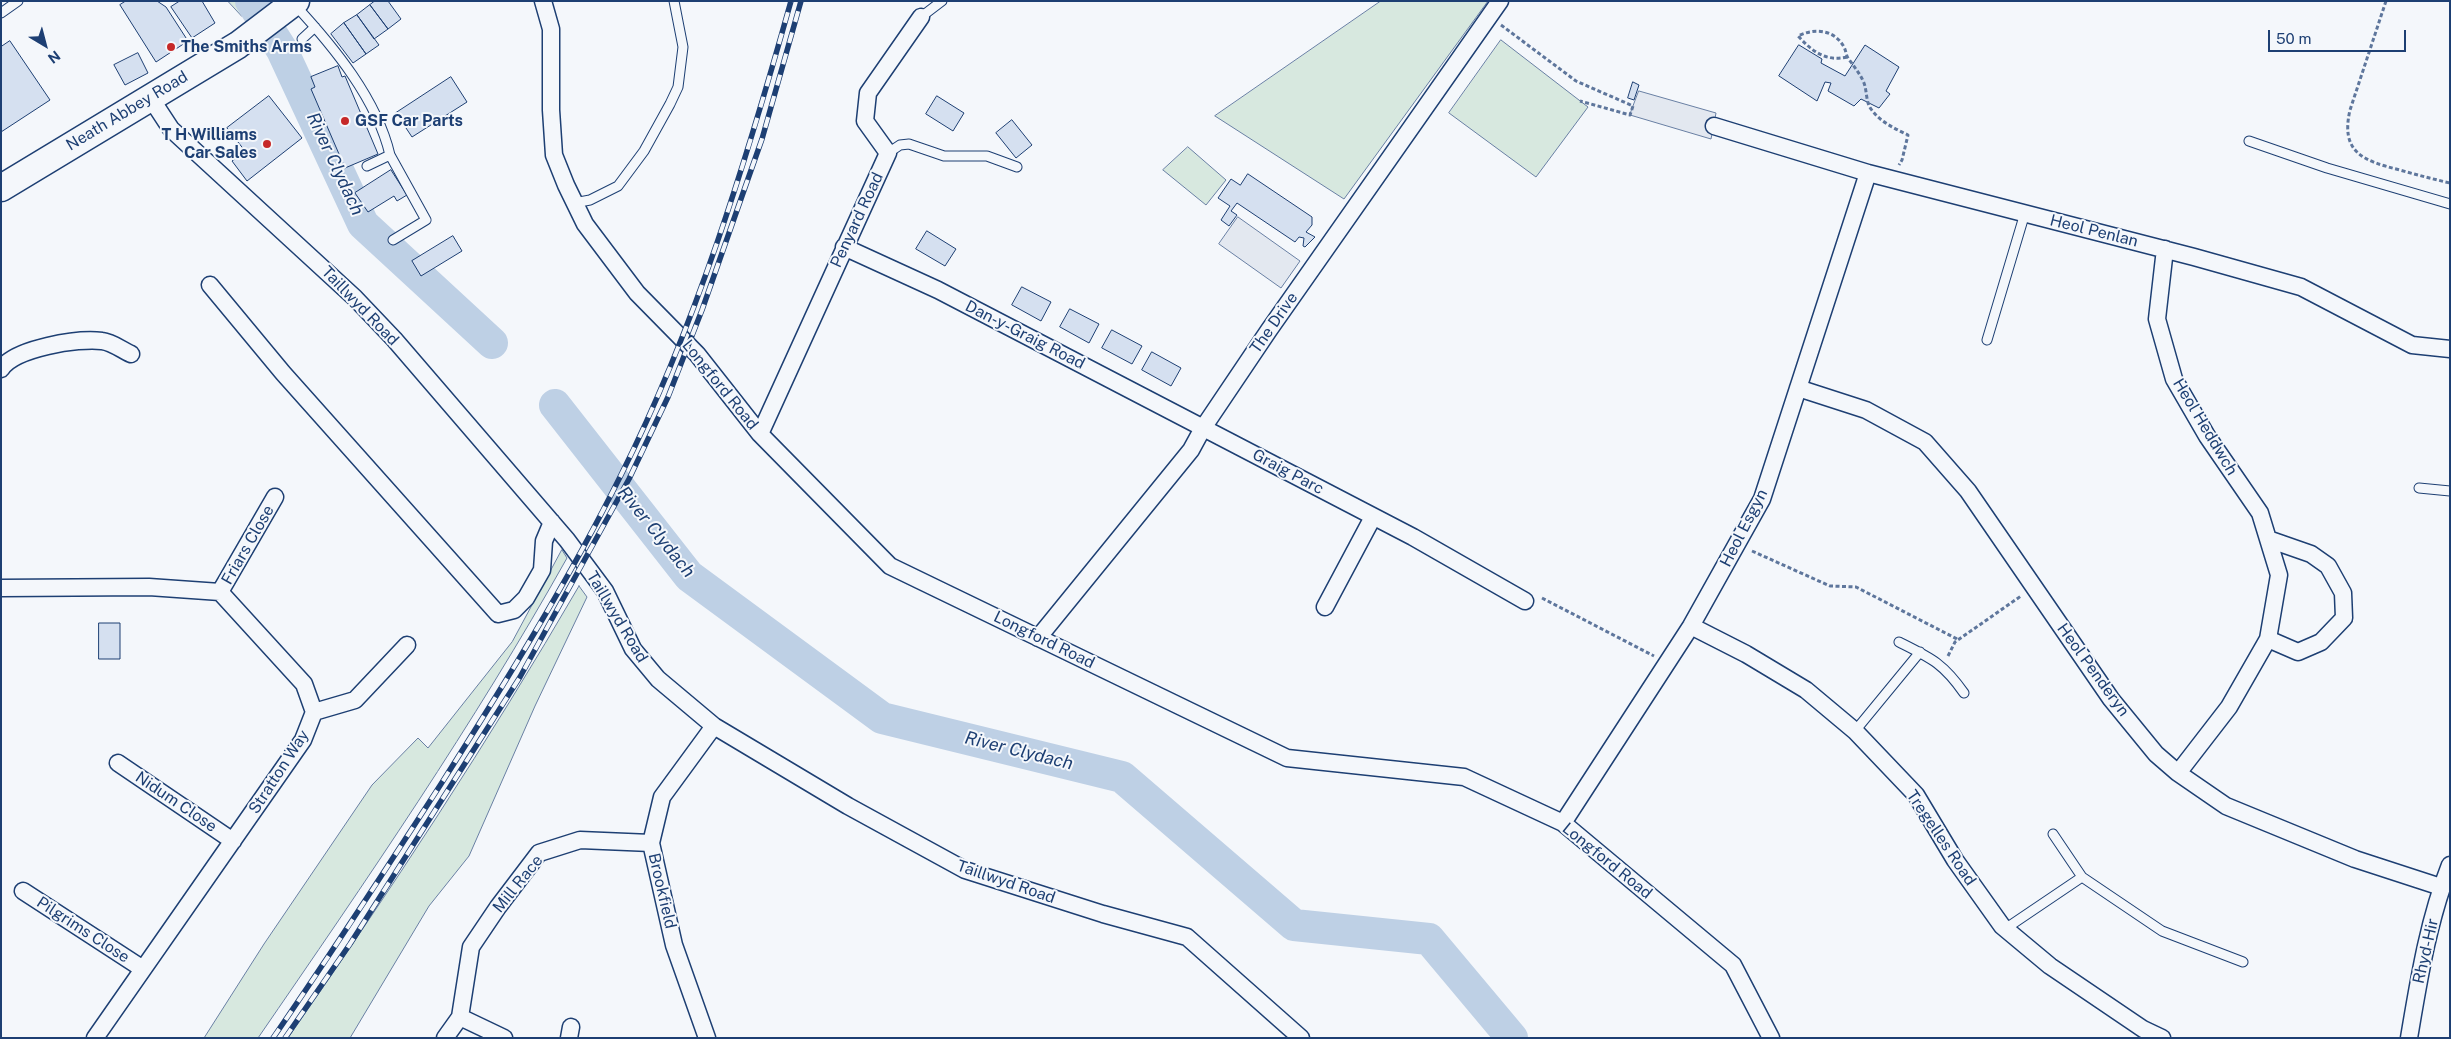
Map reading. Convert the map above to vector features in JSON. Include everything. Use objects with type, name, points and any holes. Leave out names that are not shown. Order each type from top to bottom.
[{"type":"main road","name":"Neath Abbey Road","points":[[1,188],[238,45],[285,11]]},
{"type":"street","name":"Longford Road","points":[[543,1],[551,29],[551,110],[554,155],[585,224],[637,293],[698,354],[760,434],[890,566],[1287,758],[1464,777],[1563,823],[1733,965],[1771,1038]]},
{"type":"street","name":"The Drive","points":[[1038,638],[1191,450],[1293,284],[1500,1]]},
{"type":"street","name":"Penyard Road","points":[[760,434],[888,153],[865,121],[868,93],[921,17]]},
{"type":"street","name":"Taillwyd Road","points":[[150,97],[171,129],[355,298],[552,522],[605,592],[633,649],[658,679],[714,726],[848,806],[965,870],[1186,938],[1301,1038]]},
{"type":"street","name":"Heol Penlan","points":[[1714,126],[1731,129],[1868,173],[2165,249],[2301,287],[2412,345],[2450,349]]},
{"type":"street","name":"Heol Esgyn","points":[[1563,823],[1691,626],[1762,499],[1868,173]]},
{"type":"street","name":"Dan-y-Graig Road","points":[[844,247],[938,290],[1203,428]]},
{"type":"street","name":"Heol Heddwch","points":[[2165,249],[2157,318],[2174,379],[2207,436],[2260,513],[2279,575],[2268,639],[2230,706],[2178,773]]},
{"type":"street","points":[[210,285],[283,373],[498,614],[514,610],[526,598],[542,570],[544,541],[552,522]]},
{"type":"street","points":[[1,369],[7,361],[48,345],[103,341],[131,354]]},
{"type":"street","name":"Heol Penderyn","points":[[1798,388],[1866,410],[1925,442],[1968,491],[2111,699],[2156,754],[2178,773],[2226,806],[2355,859],[2441,887]]},
{"type":"street","name":"Graig Parc","points":[[1203,428],[1373,517],[1525,601]]},
{"type":"street","name":"Friars Close","points":[[220,592],[275,497]]},
{"type":"street","points":[[1325,607],[1373,517]]},
{"type":"street","points":[[2268,539],[2311,554],[2328,566],[2343,593],[2344,618],[2321,642],[2298,652],[2268,639]]},
{"type":"street","points":[[1,588],[149,587],[220,592]]},
{"type":"street","name":"Stratton Way","points":[[95,1038],[303,740],[314,712],[304,684],[220,592]]},
{"type":"street","name":"Tregelles Road","points":[[1691,626],[1746,654],[1806,690],[1855,731],[1916,795],[1955,860],[2005,928],[2050,966],[2145,1034],[2162,1038]]},
{"type":"street","points":[[314,712],[354,700],[407,644]]},
{"type":"street","name":"Brookfield","points":[[707,1038],[674,945],[651,843],[662,797],[714,726]]},
{"type":"street","name":"Nidum Close","points":[[118,763],[233,841]]},
{"type":"street","name":"Mill Race","points":[[445,1038],[460,1017],[472,947],[498,907],[539,853],[580,840],[651,843]]},
{"type":"street","name":"Rhyd-Hir","points":[[2409,1038],[2422,959],[2441,887],[2450,865]]},
{"type":"street","name":"Pilgrims Close","points":[[23,890],[143,969]]},
{"type":"street","points":[[460,1017],[504,1038]]},
{"type":"lane","points":[[1,13],[18,1]]},
{"type":"lane","points":[[574,202],[590,200],[618,186],[644,151],[678,88],[683,47],[674,1]]},
{"type":"lane","points":[[921,17],[942,1]]},
{"type":"lane","points":[[285,11],[315,28],[334,48],[371,108],[390,155],[426,220],[392,240]]},
{"type":"lane","points":[[302,39],[315,28]]},
{"type":"lane","points":[[2249,141],[2327,168],[2450,204]]},
{"type":"lane","points":[[888,153],[900,145],[909,144],[944,156],[987,156],[1017,167]]},
{"type":"lane","points":[[367,166],[390,155]]},
{"type":"lane","points":[[1986,340],[2025,213]]},
{"type":"lane","points":[[2419,488],[2450,491]]},
{"type":"lane","points":[[1899,642],[1943,666],[1964,693]]},
{"type":"lane","points":[[1855,731],[1920,652]]},
{"type":"lane","points":[[2053,834],[2082,877],[2162,930],[2243,962]]},
{"type":"lane","points":[[2005,928],[2082,877]]},
{"type":"path","points":[[2386,1],[2347,122],[2352,147],[2361,157],[2376,164],[2450,183]]},
{"type":"path","points":[[1490,16],[1563,73],[1633,106],[1630,115],[1580,101]]},
{"type":"path","points":[[1847,57],[1829,58],[1818,54],[1798,36],[1814,30],[1822,31],[1838,40],[1845,48],[1847,57],[1857,68],[1867,91],[1869,107],[1880,120],[1908,135],[1902,160],[1890,178]]},
{"type":"path","points":[[1736,544],[1830,586],[1856,587],[1959,640]]},
{"type":"path","points":[[1943,666],[1955,642],[2034,587]]},
{"type":"path","points":[[1525,601],[1531,592],[1668,662]]},
{"type":"shaded area","points":[[228,1],[265,1],[242,16]]},
{"type":"shaded area","points":[[1381,1],[1488,1],[1344,199],[1215,116]]},
{"type":"shaded area","points":[[1501,40],[1588,107],[1536,177],[1449,113]]},
{"type":"shaded area","points":[[1639,91],[1716,113],[1711,139],[1630,115]]},
{"type":"shaded area","points":[[1188,147],[1226,180],[1206,205],[1163,170]]},
{"type":"shaded area","points":[[1238,217],[1300,261],[1281,288],[1219,244]]},
{"type":"shaded area","points":[[562,550],[567,558],[495,681],[379,861],[258,1038],[204,1038],[264,944],[372,785],[418,738],[428,748],[512,642]]},
{"type":"shaded area","points":[[579,586],[587,597],[535,706],[469,856],[429,906],[350,1038],[288,1038],[438,815],[510,701]]},
{"type":"building","points":[[126,1],[157,1],[166,7],[188,41],[156,62],[120,5]]},
{"type":"building","points":[[180,1],[202,1],[215,23],[192,38],[171,7]]},
{"type":"building","points":[[375,1],[388,1],[401,19],[388,29],[370,5]]},
{"type":"building","points":[[370,5],[388,29],[374,39],[357,15]]},
{"type":"building","points":[[357,15],[379,45],[366,54],[344,23]]},
{"type":"building","points":[[344,23],[366,54],[353,63],[331,34]]},
{"type":"building","points":[[10,41],[50,100],[1,132],[1,47]]},
{"type":"building","points":[[1799,45],[1822,59],[1821,63],[1845,76],[1865,45],[1899,67],[1886,91],[1890,94],[1879,108],[1861,99],[1854,106],[1828,91],[1831,83],[1825,82],[1817,101],[1779,76]]},
{"type":"building","points":[[138,53],[148,73],[125,85],[114,65]]},
{"type":"building","name":"GSF Car Parts","points":[[338,66],[342,77],[345,76],[378,154],[345,168],[311,89],[315,87],[311,77]]},
{"type":"building","points":[[451,77],[467,102],[412,137],[396,113]]},
{"type":"building","points":[[1633,82],[1639,85],[1634,100],[1628,98]]},
{"type":"building","name":"T H Williams Car Sales","points":[[269,96],[302,138],[247,181],[232,161],[245,151],[227,128]]},
{"type":"building","points":[[937,96],[964,113],[953,131],[926,114]]},
{"type":"building","points":[[1012,120],[1032,145],[1016,158],[996,133]]},
{"type":"building","points":[[391,170],[407,195],[397,201],[394,196],[368,212],[355,193]]},
{"type":"building","points":[[1248,174],[1312,217],[1312,225],[1306,232],[1315,237],[1305,247],[1303,246],[1304,238],[1299,237],[1295,242],[1237,203],[1231,211],[1237,215],[1229,226],[1221,220],[1230,206],[1218,198],[1231,179],[1240,185]]},
{"type":"building","points":[[927,231],[956,249],[945,266],[916,249]]},
{"type":"building","points":[[453,236],[462,251],[421,276],[412,261]]},
{"type":"building","points":[[1022,287],[1051,302],[1041,321],[1012,305]]},
{"type":"building","points":[[1070,309],[1099,324],[1089,343],[1060,327]]},
{"type":"building","points":[[1112,330],[1142,346],[1132,364],[1102,348]]},
{"type":"building","points":[[1152,352],[1181,368],[1171,386],[1142,370]]},
{"type":"building","points":[[99,623],[120,623],[120,659],[99,659]]},
{"type":"waterway","name":"River Clydach","points":[[251,1],[282,50],[363,224],[492,343]]},
{"type":"waterway","name":"River Clydach","points":[[555,405],[689,576],[882,718],[1122,777],[1294,925],[1429,939],[1512,1038]]},
{"type":"railway","points":[[273,1038],[379,880],[489,708],[558,593],[621,475],[648,418],[696,302],[756,122],[791,1]]},
{"type":"railway","points":[[285,1038],[350,944],[520,677],[629,479],[668,397],[702,310],[762,139],[801,1]]},
{"type":"place","name":"The Smiths Arms","points":[[171,47]]},
{"type":"place","name":"GSF Car Parts","points":[[345,121]]},
{"type":"place","name":"T H Williams Car Sales","points":[[267,144]]}]
